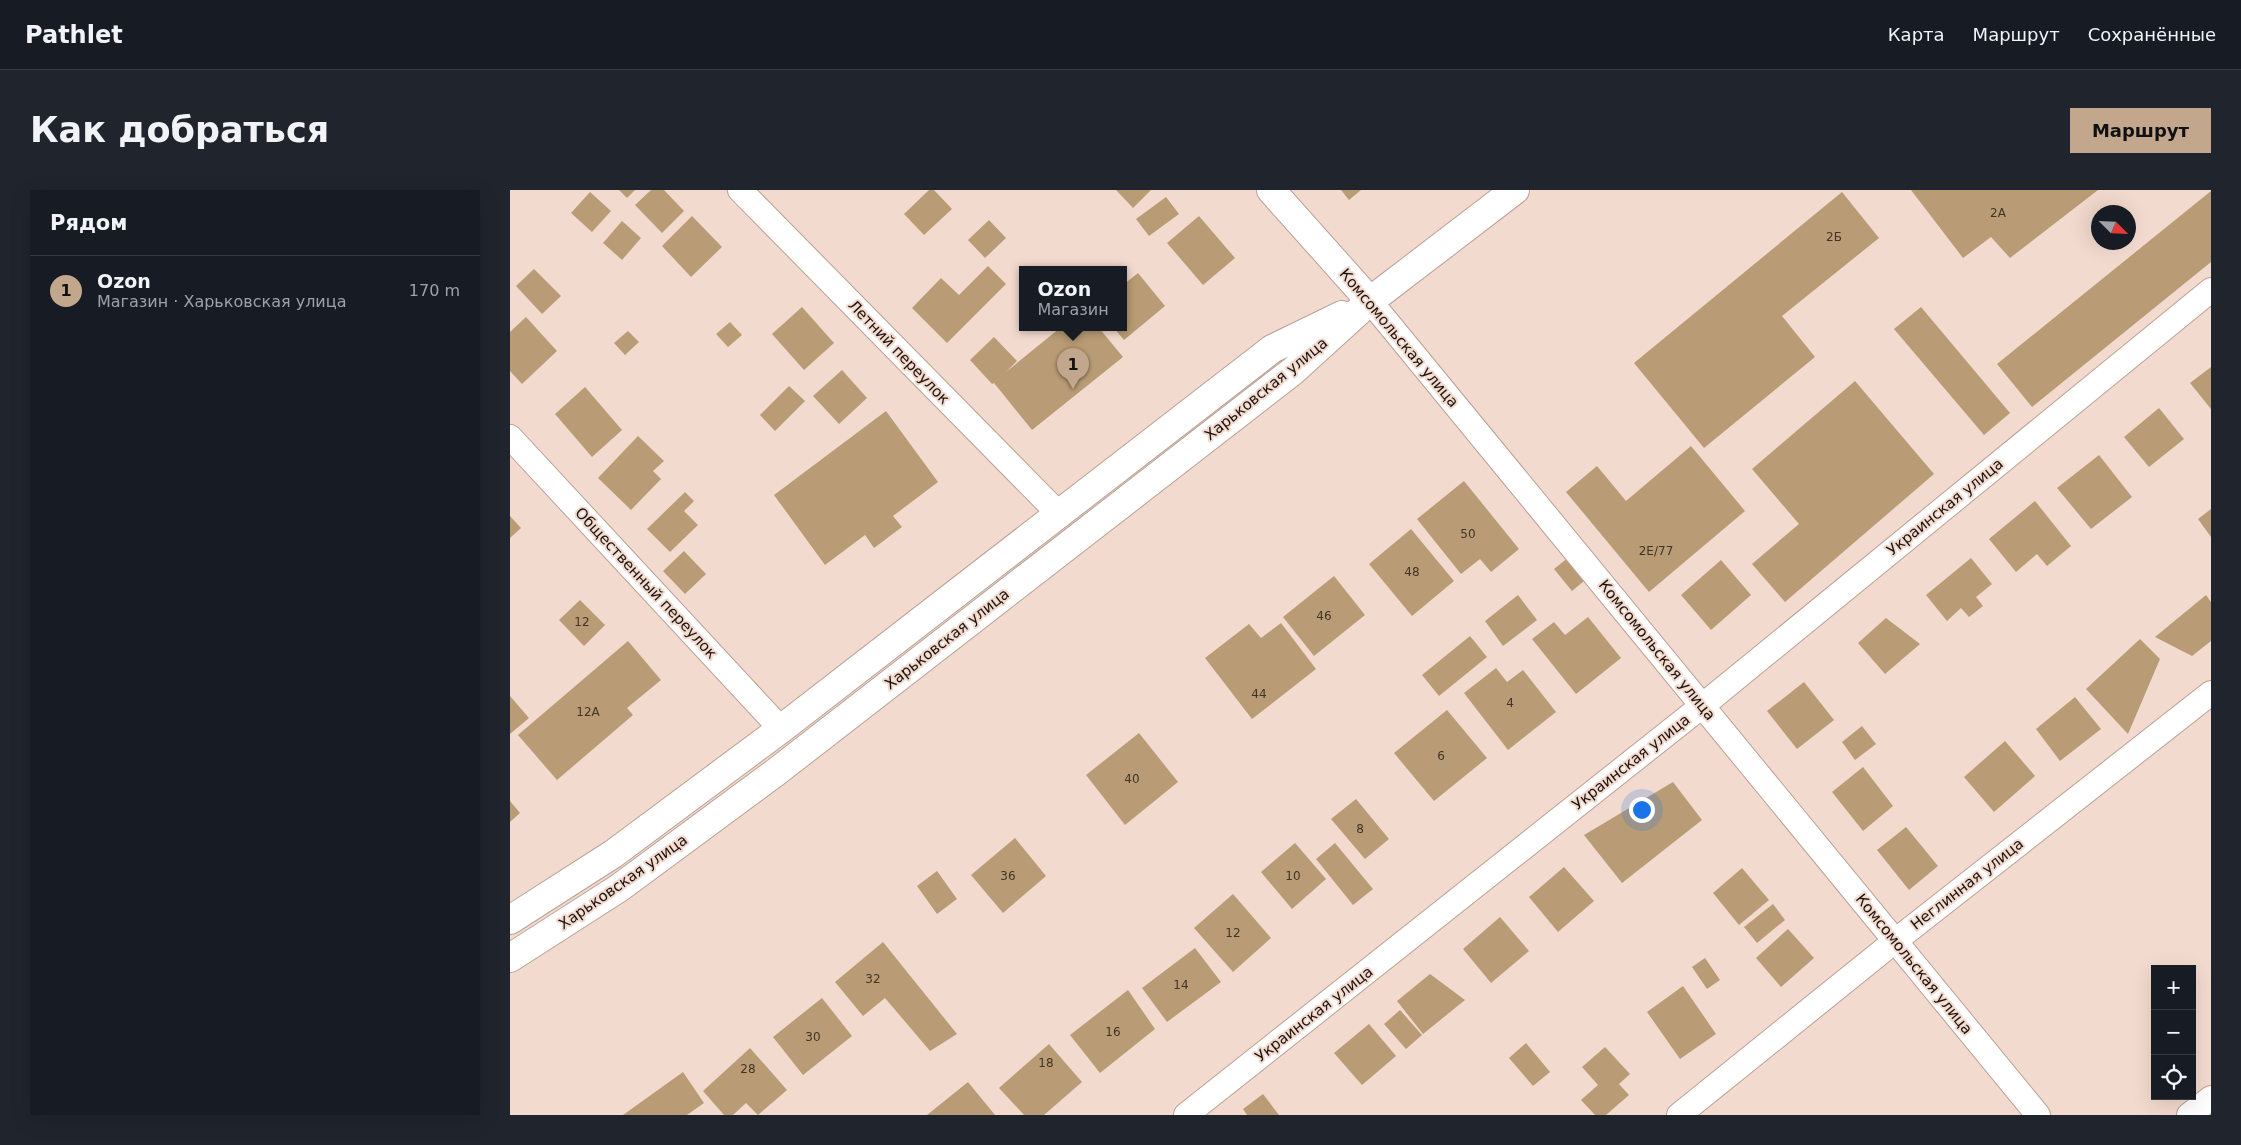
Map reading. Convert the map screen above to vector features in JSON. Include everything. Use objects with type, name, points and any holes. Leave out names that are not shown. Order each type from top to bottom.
[{"type":"main road","name":"Комсомольская улица","points":[[1271,190],[1370,301]]},
{"type":"main road","name":"Харьковская улица","points":[[510,958],[619,888],[783,766],[1293,371],[1370,301],[1515,190]]},
{"type":"main road","name":"Харьковская улица","points":[[510,920],[613,854],[781,729],[1272,349],[1370,301]]},
{"type":"street","name":"Летний переулок","points":[[740,190],[1058,513]]},
{"type":"street","name":"Украинская улица","points":[[1186,1115],[1702,706],[2211,290]]},
{"type":"street","name":"Комсомольская улица","points":[[1370,301],[2038,1115]]},
{"type":"street","name":"Общественный переулок","points":[[510,437],[781,729]]},
{"type":"street","name":"Неглинная улица","points":[[1679,1115],[1895,941],[2211,693]]},
{"type":"street","points":[[2189,1115],[2211,1098]]},
{"type":"building","points":[[619,190],[635,190],[627,198]]},
{"type":"building","points":[[651,190],[664,190],[684,211],[662,233],[635,205]]},
{"type":"building","points":[[929,190],[934,190],[952,209],[924,235],[904,214]]},
{"type":"building","points":[[1116,190],[1151,190],[1133,208]]},
{"type":"building","points":[[1341,190],[1361,190],[1349,200]]},
{"type":"building","points":[[1911,190],[2098,190],[2010,258],[1991,237],[1963,258]]},
{"type":"building","points":[[2211,191],[2211,262],[2032,407],[1997,364]]},
{"type":"building","points":[[590,192],[611,211],[592,232],[571,213]]},
{"type":"building","points":[[1842,192],[1879,238],[1782,316],[1815,357],[1704,448],[1634,363]]},
{"type":"building","points":[[1166,197],[1179,214],[1149,236],[1136,219]]},
{"type":"building","points":[[692,216],[722,247],[691,277],[662,246]]},
{"type":"building","points":[[1199,216],[1235,258],[1203,285],[1167,243]]},
{"type":"building","points":[[989,220],[1006,238],[985,258],[968,240]]},
{"type":"building","points":[[622,221],[641,238],[622,260],[603,243]]},
{"type":"building","points":[[988,266],[1006,284],[947,343],[912,308],[941,278],[959,295]]},
{"type":"building","points":[[534,269],[561,296],[542,314],[516,286]]},
{"type":"building","points":[[1138,273],[1165,306],[1124,340],[1116,331],[1127,331],[1127,282]]},
{"type":"building","points":[[802,307],[834,343],[804,370],[772,334]]},
{"type":"building","points":[[1921,307],[2010,413],[1984,435],[1894,329]]},
{"type":"building","points":[[526,317],[557,351],[522,384],[510,371],[510,332]]},
{"type":"building","points":[[730,322],[742,335],[728,347],[716,334]]},
{"type":"building","points":[[628,331],[639,342],[625,355],[614,343]]},
{"type":"building","points":[[1056,331],[1101,331],[1123,357],[1032,430],[994,383],[992,384],[970,360],[994,337],[1017,361],[1006,372]]},
{"type":"building","points":[[2211,367],[2211,409],[2190,383]]},
{"type":"building","points":[[842,370],[867,398],[839,424],[813,396]]},
{"type":"building","points":[[1855,381],[1934,474],[1785,602],[1752,564],[1799,524],[1752,469]]},
{"type":"building","points":[[789,386],[805,401],[775,431],[760,415]]},
{"type":"building","points":[[585,387],[622,430],[592,457],[555,414]]},
{"type":"building","points":[[2159,408],[2184,439],[2149,467],[2124,437]]},
{"type":"building","points":[[886,411],[938,482],[893,516],[902,527],[874,548],[865,535],[825,565],[774,495]]},
{"type":"building","points":[[638,436],[664,461],[653,471],[661,479],[631,510],[598,478]]},
{"type":"building","points":[[1691,446],[1745,511],[1649,592],[1566,492],[1597,466],[1626,501]]},
{"type":"building","points":[[2099,455],[2132,497],[2091,529],[2057,488]]},
{"type":"building","points":[[1464,481],[1519,549],[1491,572],[1480,559],[1461,574],[1417,519]]},
{"type":"building","points":[[685,492],[694,501],[684,511],[698,525],[670,552],[647,529]]},
{"type":"building","points":[[2035,501],[2071,546],[2047,566],[2037,554],[2016,572],[1989,539]]},
{"type":"building","points":[[2211,509],[2211,537],[2198,519]]},
{"type":"building","points":[[510,516],[521,528],[510,538]]},
{"type":"building","points":[[1411,529],[1454,581],[1412,616],[1369,564]]},
{"type":"building","points":[[1579,549],[1596,571],[1572,591],[1554,569]]},
{"type":"building","points":[[684,551],[706,574],[685,594],[663,571]]},
{"type":"building","points":[[1971,558],[1992,584],[1976,597],[1983,606],[1969,617],[1961,608],[1947,621],[1926,595]]},
{"type":"building","points":[[1721,560],[1751,595],[1711,630],[1681,595]]},
{"type":"building","points":[[1334,576],[1365,615],[1314,656],[1283,617]]},
{"type":"building","points":[[1518,595],[1537,620],[1503,646],[1485,621]]},
{"type":"building","points":[[2206,595],[2211,602],[2211,641],[2192,656],[2155,637]]},
{"type":"building","points":[[580,600],[605,625],[584,646],[559,620]]},
{"type":"building","points":[[1588,617],[1621,658],[1576,694],[1532,639],[1554,622],[1565,635]]},
{"type":"building","points":[[1886,618],[1920,644],[1885,674],[1858,643]]},
{"type":"building","points":[[1281,623],[1316,669],[1252,719],[1205,658],[1249,624],[1261,638]]},
{"type":"building","points":[[1470,636],[1487,657],[1439,696],[1422,675]]},
{"type":"building","points":[[2140,639],[2160,659],[2128,734],[2086,689]]},
{"type":"building","points":[[628,641],[661,680],[627,708],[633,715],[557,780],[518,735]]},
{"type":"building","points":[[1496,668],[1507,682],[1523,670],[1556,712],[1508,750],[1464,693]]},
{"type":"building","points":[[1804,682],[1834,720],[1797,749],[1767,711]]},
{"type":"building","points":[[510,696],[529,718],[510,734]]},
{"type":"building","points":[[2075,697],[2101,729],[2060,761],[2036,729]]},
{"type":"building","points":[[1447,710],[1487,758],[1434,801],[1394,753]]},
{"type":"building","points":[[1862,726],[1876,744],[1855,760],[1842,742]]},
{"type":"building","points":[[1139,733],[1178,782],[1125,825],[1086,775]]},
{"type":"building","points":[[2005,741],[2035,776],[1994,812],[1964,777]]},
{"type":"building","points":[[1863,767],[1893,806],[1863,831],[1832,792]]},
{"type":"building","points":[[1673,782],[1702,820],[1622,883],[1584,835]]},
{"type":"building","points":[[1356,799],[1389,839],[1365,859],[1331,819]]},
{"type":"building","points":[[510,801],[520,813],[510,822]]},
{"type":"building","points":[[1906,827],[1938,866],[1909,890],[1877,850]]},
{"type":"building","points":[[1015,838],[1046,876],[1003,913],[971,875]]},
{"type":"building","points":[[1295,843],[1326,879],[1292,909],[1261,872]]},
{"type":"building","points":[[1335,843],[1373,889],[1353,905],[1316,859]]},
{"type":"building","points":[[1564,867],[1594,901],[1558,932],[1529,897]]},
{"type":"building","points":[[1742,868],[1769,900],[1739,925],[1713,893]]},
{"type":"building","points":[[937,871],[957,899],[937,914],[917,886]]},
{"type":"building","points":[[1233,894],[1271,938],[1233,972],[1194,928]]},
{"type":"building","points":[[1773,904],[1785,920],[1757,943],[1744,927]]},
{"type":"building","points":[[1500,917],[1529,951],[1491,983],[1463,949]]},
{"type":"building","points":[[1788,929],[1814,958],[1781,987],[1756,958]]},
{"type":"building","points":[[883,942],[957,1034],[930,1051],[885,998],[863,1016],[835,982]]},
{"type":"building","points":[[1195,948],[1221,982],[1167,1022],[1142,988]]},
{"type":"building","points":[[1705,958],[1720,980],[1707,989],[1692,967]]},
{"type":"building","points":[[1430,974],[1465,1000],[1423,1034],[1397,1001]]},
{"type":"building","points":[[1683,986],[1716,1034],[1680,1059],[1647,1012]]},
{"type":"building","points":[[1128,990],[1155,1029],[1100,1073],[1070,1035]]},
{"type":"building","points":[[822,998],[852,1036],[803,1075],[773,1037]]},
{"type":"building","points":[[1400,1010],[1422,1035],[1406,1049],[1384,1024]]},
{"type":"building","points":[[1369,1024],[1396,1056],[1362,1085],[1334,1053]]},
{"type":"building","points":[[1526,1043],[1550,1072],[1533,1086],[1509,1058]]},
{"type":"building","points":[[1049,1044],[1082,1082],[1044,1115],[1024,1115],[999,1088]]},
{"type":"building","points":[[1605,1047],[1630,1074],[1619,1084],[1629,1095],[1606,1115],[1595,1115],[1581,1100],[1598,1085],[1582,1067]]},
{"type":"building","points":[[750,1048],[787,1090],[758,1115],[746,1103],[733,1115],[724,1115],[703,1091]]},
{"type":"building","points":[[683,1072],[704,1103],[687,1115],[623,1115]]},
{"type":"building","points":[[968,1082],[995,1115],[927,1115]]},
{"type":"building","points":[[1263,1094],[1279,1115],[1247,1115],[1243,1109]]},
{"type":"place","name":"Ozon","points":[[1073,389]]}]
